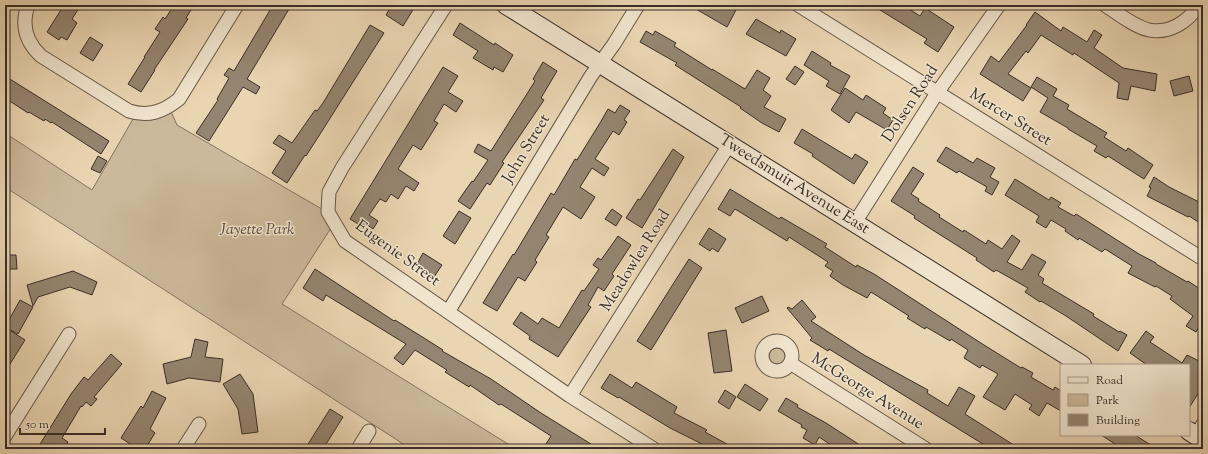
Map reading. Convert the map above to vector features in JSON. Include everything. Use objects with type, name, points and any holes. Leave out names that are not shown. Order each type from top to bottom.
[{"type":"street","points":[[28,5],[25,13],[27,39],[37,52],[129,111],[138,114],[148,114],[164,109],[178,99],[237,5]]},
{"type":"street","name":"Eugenie Street","points":[[446,5],[342,168],[329,192],[328,212],[345,241],[570,396],[654,449]]},
{"type":"street","name":"Tweedsmuir Avenue East","points":[[506,5],[854,224],[1080,364]]},
{"type":"street","name":"John Street","points":[[448,312],[591,76],[638,5]]},
{"type":"street","name":"Mercer Street","points":[[798,5],[1203,259]]},
{"type":"street","name":"Dolsen Road","points":[[854,224],[937,92],[999,5]]},
{"type":"street","points":[[1105,5],[1138,26],[1148,30],[1159,31],[1171,28],[1184,22],[1194,12],[1198,5]]},
{"type":"street","name":"Meadowlea Road","points":[[570,396],[729,145]]},
{"type":"street","points":[[5,436],[69,334]]},
{"type":"street","name":"McGeorge Avenue","points":[[790,363],[926,449]]},
{"type":"street","points":[[183,449],[199,424]]},
{"type":"street","points":[[358,449],[369,431]]},
{"type":"green space","name":"Jayette Park","points":[[168,105],[177,125],[327,212],[333,225],[282,304],[516,449],[411,449],[5,187],[5,133],[92,190],[137,112]]},
{"type":"green space","points":[[777,348],[783,350],[785,356],[783,362],[777,364],[771,362],[769,356],[771,350]]},
{"type":"building","points":[[64,5],[81,5],[72,19],[77,23],[67,40],[61,37],[59,40],[47,32]]},
{"type":"building","points":[[174,5],[194,5],[186,18],[188,19],[141,92],[128,84],[160,32],[155,29],[163,17],[165,19]]},
{"type":"building","points":[[273,5],[283,5],[289,9],[247,79],[260,87],[256,94],[243,87],[209,141],[196,133],[218,100],[217,99],[229,78],[224,75],[229,68],[234,71]]},
{"type":"building","points":[[392,5],[416,5],[403,26],[386,15]]},
{"type":"building","points":[[689,5],[727,5],[736,10],[727,27]]},
{"type":"building","points":[[872,5],[903,5],[920,16],[925,8],[954,27],[938,52],[924,43],[927,39]]},
{"type":"building","points":[[1035,12],[1061,31],[1063,27],[1087,42],[1094,30],[1102,35],[1094,48],[1123,68],[1157,74],[1155,91],[1131,86],[1128,100],[1117,98],[1119,83],[1074,53],[1073,55],[1041,35],[1028,53],[1026,51],[1008,74],[1031,88],[1023,101],[980,74],[991,56],[999,62]]},
{"type":"building","points":[[756,19],[780,33],[781,30],[796,39],[786,56],[746,34]]},
{"type":"building","points":[[460,23],[494,45],[495,43],[513,55],[503,72],[494,67],[493,70],[473,58],[478,51],[453,35]]},
{"type":"building","points":[[370,25],[384,33],[306,156],[305,155],[287,183],[272,173],[286,151],[273,143],[279,135],[292,143],[315,110],[317,111],[323,103]]},
{"type":"building","points":[[646,31],[653,35],[655,31],[676,43],[674,46],[745,89],[757,70],[770,78],[763,90],[771,96],[764,107],[786,119],[779,132],[762,123],[740,108],[741,107],[675,65],[677,63],[640,42]]},
{"type":"building","points":[[90,37],[103,45],[93,61],[80,53]]},
{"type":"building","points":[[812,51],[831,63],[830,65],[850,76],[840,94],[826,86],[829,81],[804,65]]},
{"type":"building","points":[[543,62],[557,71],[541,98],[544,100],[502,162],[504,163],[490,185],[487,183],[470,209],[458,201],[488,160],[474,152],[478,144],[491,151],[535,81],[533,79]]},
{"type":"building","points":[[795,66],[804,72],[795,85],[786,79]]},
{"type":"building","points":[[443,67],[458,76],[448,92],[463,101],[456,112],[444,104],[434,121],[438,123],[421,150],[413,145],[398,169],[419,183],[414,191],[406,186],[398,199],[391,194],[386,202],[380,199],[369,215],[378,221],[373,229],[365,223],[363,227],[350,219]]},
{"type":"building","points":[[5,76],[109,141],[101,154],[52,122],[51,123],[45,119],[44,121],[29,112],[28,113],[5,98]]},
{"type":"building","points":[[1189,76],[1193,91],[1174,96],[1170,81]]},
{"type":"building","points":[[1037,77],[1057,89],[1053,96],[1069,105],[1067,109],[1107,133],[1104,137],[1126,151],[1128,148],[1153,165],[1144,179],[1108,156],[1106,158],[1094,151],[1097,146],[1040,112],[1048,98],[1031,87]]},
{"type":"building","points":[[845,88],[863,100],[866,95],[886,108],[883,113],[893,120],[887,130],[856,112],[849,123],[831,110]]},
{"type":"building","points":[[620,105],[630,111],[624,120],[627,122],[619,135],[613,131],[595,159],[609,168],[604,176],[592,168],[580,187],[595,197],[581,219],[563,207],[546,235],[549,237],[535,260],[537,262],[525,281],[518,277],[497,311],[483,303],[551,193],[554,195],[575,159],[577,160],[608,109],[615,113]]},
{"type":"building","points":[[802,129],[852,159],[855,154],[868,162],[854,184],[812,156],[813,154],[794,143]]},
{"type":"building","points":[[946,147],[973,163],[977,158],[995,168],[990,177],[999,182],[992,195],[985,191],[987,187],[959,171],[957,173],[937,161]]},
{"type":"building","points":[[673,149],[684,157],[642,228],[626,218],[638,199],[640,200]]},
{"type":"building","points":[[98,156],[107,161],[100,173],[91,169]]},
{"type":"building","points":[[913,167],[924,174],[911,194],[919,199],[918,201],[940,215],[939,217],[986,244],[988,240],[1002,249],[1012,235],[1020,241],[1007,262],[1022,270],[1032,254],[1046,262],[1038,275],[1044,279],[1042,283],[1094,314],[1093,316],[1119,332],[1120,331],[1127,335],[1118,351],[1066,316],[1025,292],[1028,288],[996,270],[994,272],[976,260],[977,258],[914,218],[915,216],[891,201]]},
{"type":"building","points":[[1154,177],[1169,187],[1203,204],[1203,225],[1189,216],[1188,217],[1147,196],[1151,188],[1149,187]]},
{"type":"building","points":[[1015,179],[1049,200],[1051,197],[1061,203],[1058,207],[1074,216],[1076,214],[1139,254],[1203,291],[1203,320],[1196,332],[1186,326],[1193,316],[1170,299],[1172,296],[1156,286],[1155,287],[1128,273],[1132,266],[1105,249],[1102,252],[1079,238],[1078,240],[1065,231],[1066,229],[1051,220],[1046,228],[1036,222],[1039,216],[1005,195]]},
{"type":"building","points":[[730,189],[779,219],[781,217],[827,244],[825,247],[856,267],[857,265],[874,274],[984,345],[1021,368],[1022,367],[1033,373],[1031,377],[1053,390],[1055,387],[1060,390],[1060,410],[1047,403],[1039,416],[1029,409],[1032,405],[1015,394],[1005,410],[983,397],[998,374],[982,365],[980,368],[964,358],[968,350],[951,339],[950,341],[926,327],[925,329],[907,318],[909,316],[871,292],[867,298],[843,285],[830,276],[833,271],[825,266],[828,262],[789,237],[787,241],[735,209],[730,216],[718,209]]},
{"type":"building","points":[[612,209],[622,216],[616,226],[605,219]]},
{"type":"building","points":[[459,211],[471,218],[455,244],[443,236]]},
{"type":"building","points":[[709,228],[726,239],[718,252],[712,248],[710,251],[699,244]]},
{"type":"building","points":[[618,236],[631,245],[612,274],[614,276],[604,291],[598,287],[588,305],[591,307],[558,357],[529,339],[530,336],[513,324],[521,312],[538,324],[542,318],[559,328],[582,290],[584,291],[599,269],[593,265],[598,258],[601,260]]},
{"type":"building","points":[[423,253],[442,265],[434,277],[416,266]]},
{"type":"building","points":[[5,255],[16,255],[17,269],[5,269]]},
{"type":"building","points":[[689,259],[702,268],[651,350],[637,341]]},
{"type":"building","points":[[315,269],[394,321],[395,320],[443,350],[442,351],[491,379],[541,413],[599,449],[554,449],[546,444],[551,436],[501,404],[499,405],[470,385],[469,387],[445,372],[447,370],[415,350],[403,365],[394,358],[406,344],[326,295],[323,301],[303,288]]},
{"type":"building","points":[[73,271],[97,282],[92,295],[70,287],[38,297],[33,306],[27,285]]},
{"type":"building","points":[[762,296],[769,311],[742,323],[735,308]]},
{"type":"building","points":[[20,300],[33,307],[18,334],[5,327]]},
{"type":"building","points":[[802,300],[816,317],[811,321],[864,355],[928,390],[927,393],[948,406],[959,387],[975,396],[965,414],[1020,449],[991,449],[829,349],[828,351],[810,340],[812,338],[787,308],[792,309]]},
{"type":"building","points":[[726,330],[732,371],[714,373],[708,333]]},
{"type":"building","points":[[11,331],[25,340],[5,372],[5,341]]},
{"type":"building","points":[[1146,331],[1154,337],[1150,342],[1182,363],[1187,355],[1203,363],[1203,386],[1190,406],[1190,364],[1146,364],[1130,353]]},
{"type":"building","points":[[195,339],[208,342],[205,357],[223,359],[220,382],[189,378],[167,384],[163,364],[191,357]]},
{"type":"building","points":[[111,354],[122,364],[94,397],[97,399],[91,406],[86,402],[82,407],[81,406],[62,438],[68,442],[64,449],[37,449],[71,394],[84,377],[88,380]]},
{"type":"building","points":[[240,374],[253,394],[258,432],[242,434],[238,409],[223,384]]},
{"type":"building","points":[[610,374],[632,388],[636,382],[677,407],[674,413],[707,430],[705,432],[736,449],[712,449],[670,428],[619,397],[618,398],[601,388]]},
{"type":"building","points":[[745,384],[768,399],[760,411],[737,397]]},
{"type":"building","points":[[725,390],[736,397],[729,409],[718,402]]},
{"type":"building","points":[[152,391],[166,398],[150,429],[155,433],[145,449],[138,449],[121,438],[141,406],[143,408]]},
{"type":"building","points":[[786,398],[798,405],[797,407],[826,423],[866,449],[837,449],[819,437],[815,445],[803,438],[807,430],[801,427],[802,425],[778,411]]},
{"type":"building","points":[[330,409],[343,417],[323,449],[305,449]]},
{"type":"building","points":[[1103,436],[1137,436],[1157,449],[1123,449]]}]
